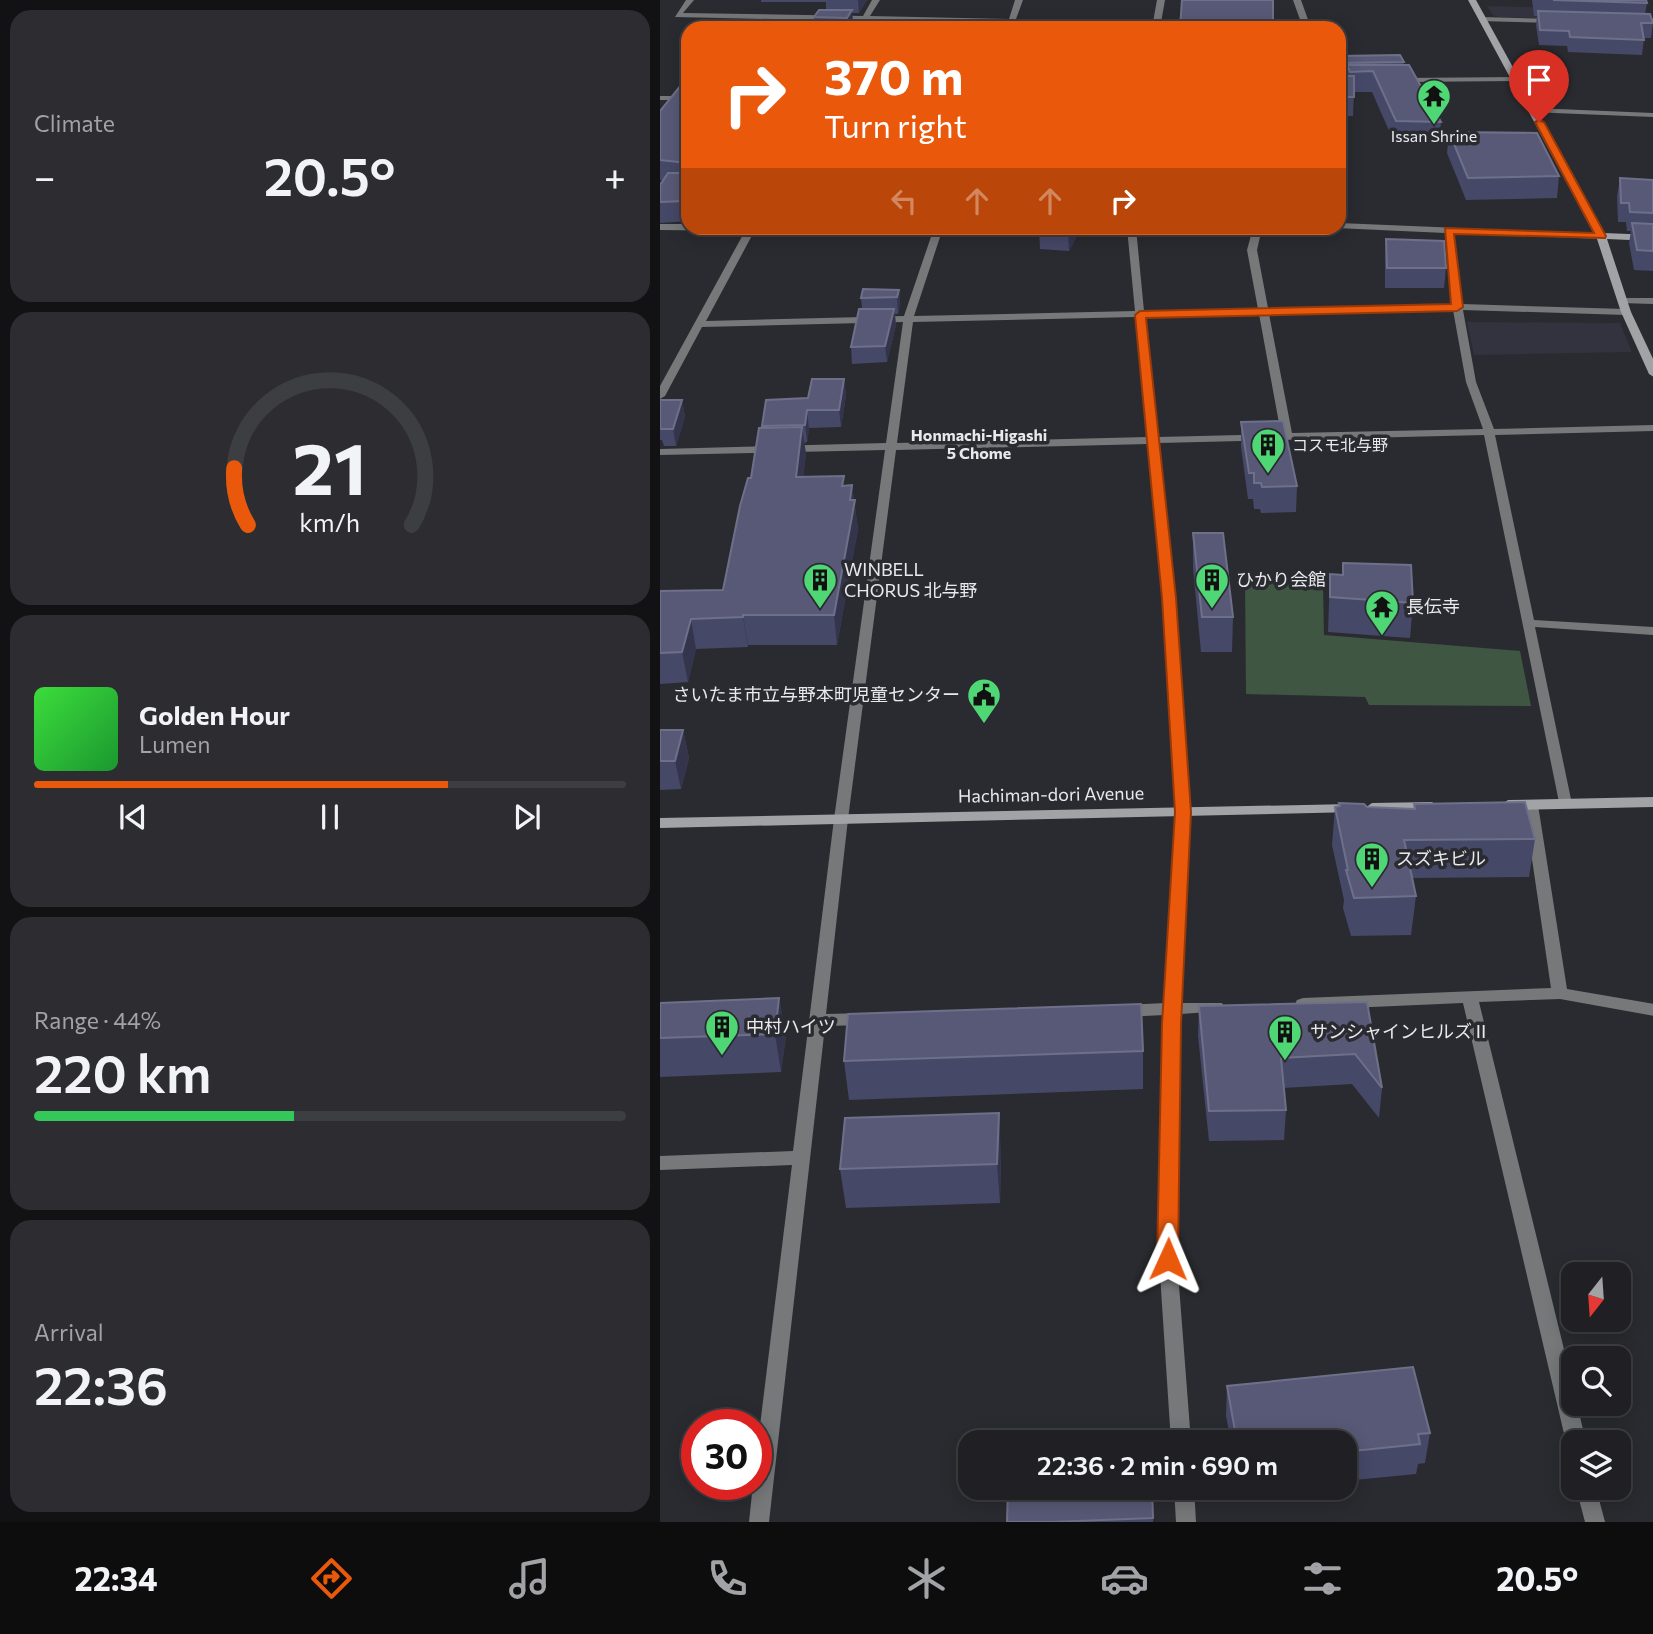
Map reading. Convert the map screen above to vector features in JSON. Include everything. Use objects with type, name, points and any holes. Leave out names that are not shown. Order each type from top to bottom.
[{"type":"main road","points":[[1472,0],[1601,236],[1625,307],[1653,374]]},
{"type":"main road","points":[[1601,236],[1653,238]]},
{"type":"main road","points":[[1490,806],[1653,802]]},
{"type":"main road","name":"Hachiman-dori Avenue","points":[[660,823],[1448,806]]},
{"type":"street","points":[[690,0],[678,15],[914,21]]},
{"type":"street","points":[[866,19],[876,0]]},
{"type":"street","points":[[1011,21],[1019,0]]},
{"type":"street","points":[[1157,21],[1161,0]]},
{"type":"street","points":[[1297,0],[1304,21]]},
{"type":"street","points":[[1482,19],[1563,22]]},
{"type":"street","points":[[1393,80],[1516,79]]},
{"type":"street","points":[[660,97],[681,98]]},
{"type":"street","points":[[1533,110],[1653,115]]},
{"type":"street","points":[[1346,226],[1601,236]]},
{"type":"street","points":[[660,227],[681,228]]},
{"type":"street","points":[[1449,231],[1457,307],[1471,382],[1489,431],[1565,804]]},
{"type":"street","points":[[660,396],[747,235]]},
{"type":"street","points":[[759,1522],[841,819],[890,447],[908,319],[936,235]]},
{"type":"street","points":[[1132,235],[1169,598],[1183,812],[1173,1009],[1168,1259],[1180,1430]]},
{"type":"street","points":[[1255,235],[1252,250],[1287,436]]},
{"type":"street","points":[[701,324],[1457,307],[1625,307],[1653,301]]},
{"type":"street","points":[[660,452],[1653,428]]},
{"type":"street","points":[[1528,624],[1653,631]]},
{"type":"street","points":[[1532,804],[1560,993]]},
{"type":"street","points":[[1281,1004],[1560,993],[1653,1010]]},
{"type":"street","points":[[1470,997],[1573,1430]]},
{"type":"street","points":[[1105,1011],[1227,1007]]},
{"type":"street","points":[[819,1020],[887,1018]]},
{"type":"street","points":[[660,1163],[802,1158]]},
{"type":"street","points":[[1185,1500],[1186,1522]]},
{"type":"street","points":[[1589,1500],[1594,1522]]},
{"type":"shaded area","points":[[1487,6],[1566,8],[1568,19],[1499,17],[1493,15]]},
{"type":"shaded area","points":[[1467,322],[1620,323],[1632,352],[1474,355]]},
{"type":"green space","points":[[1245,579],[1323,586],[1324,635],[1520,651],[1531,706],[1369,705],[1365,697],[1246,694]]},
{"type":"building","points":[[1182,0],[1273,0],[1273,21],[1180,21]]},
{"type":"building","points":[[1553,0],[1646,0],[1647,3]]},
{"type":"building","points":[[819,10],[852,10],[847,18],[814,17]]},
{"type":"building","points":[[1538,11],[1650,14],[1653,23],[1641,23],[1644,40],[1570,37],[1569,31],[1540,30]]},
{"type":"building","points":[[1400,55],[1404,62],[1346,63],[1346,56]]},
{"type":"building","points":[[1347,65],[1409,65],[1441,122],[1396,121],[1373,71],[1350,72]]},
{"type":"building","points":[[1346,76],[1354,76],[1354,97],[1346,97]]},
{"type":"building","points":[[681,85],[681,162],[660,160],[660,111]]},
{"type":"building","points":[[1449,132],[1537,133],[1559,176],[1468,178]]},
{"type":"building","points":[[668,173],[681,173],[681,201],[660,202],[660,185]]},
{"type":"building","points":[[1620,178],[1653,180],[1653,213],[1630,212],[1629,203],[1621,203]]},
{"type":"building","points":[[1632,223],[1653,224],[1653,251],[1637,250]]},
{"type":"building","points":[[1386,239],[1444,241],[1446,268],[1387,268]]},
{"type":"building","points":[[863,289],[899,290],[897,297],[861,298]]},
{"type":"building","points":[[859,309],[894,309],[885,346],[851,347]]},
{"type":"building","points":[[812,379],[844,379],[839,410],[807,410],[805,425],[762,426],[766,400],[808,398]]},
{"type":"building","points":[[660,400],[682,400],[673,429],[660,427]]},
{"type":"building","points":[[1283,421],[1297,486],[1262,487],[1261,483],[1254,483],[1254,473],[1249,473],[1241,422]]},
{"type":"building","points":[[802,427],[796,477],[844,476],[842,486],[852,485],[850,500],[855,500],[834,615],[743,615],[691,619],[682,652],[660,653],[660,591],[723,590],[740,506],[748,478],[751,478],[759,428]]},
{"type":"building","points":[[1193,533],[1223,533],[1233,617],[1202,617]]},
{"type":"building","points":[[1343,563],[1411,565],[1413,603],[1330,597],[1330,574],[1343,575]]},
{"type":"building","points":[[660,730],[683,730],[675,761],[660,761]]},
{"type":"building","points":[[1525,802],[1535,839],[1404,840],[1416,896],[1354,898],[1346,870],[1335,807],[1340,806],[1339,803],[1415,809],[1414,804]]},
{"type":"building","points":[[779,998],[775,1034],[660,1038],[660,1003]]},
{"type":"building","points":[[1367,1002],[1382,1088],[1355,1054],[1281,1058],[1286,1110],[1209,1111],[1199,1006]]},
{"type":"building","points":[[1141,1004],[1143,1051],[844,1061],[848,1014]]},
{"type":"building","points":[[999,1113],[997,1164],[840,1169],[845,1118]]},
{"type":"building","points":[[1413,1367],[1430,1433],[1418,1434],[1420,1444],[1357,1451],[1357,1430],[1235,1430],[1227,1386]]},
{"type":"building","points":[[1008,1500],[1152,1500],[1153,1518],[1007,1522]]},
{"type":"place","name":"Issan Shrine","points":[[1434,126]]},
{"type":"place","name":"コスモ北与野","points":[[1268,475]]},
{"type":"place","name":"WINBELL CHORUS 北与野","points":[[820,610]]},
{"type":"place","name":"ひかり会館","points":[[1212,610]]},
{"type":"place","name":"長伝寺","points":[[1382,637]]},
{"type":"place","name":"さいたま市立与野本町児童センター","points":[[984,725]]},
{"type":"place","name":"スズキビル","points":[[1372,889]]},
{"type":"place","name":"中村ハイツ","points":[[722,1057]]},
{"type":"place","name":"サンシャインヒルズⅡ","points":[[1285,1062]]},
{"type":"district","name":"Honmachi-Higashi 5 Chome","points":[[979,444]]},
{"type":"route","points":[[1168,1259],[1172,1024],[1183,812],[1169,598],[1140,315],[1457,307],[1449,231],[1601,236],[1539,122]]}]
